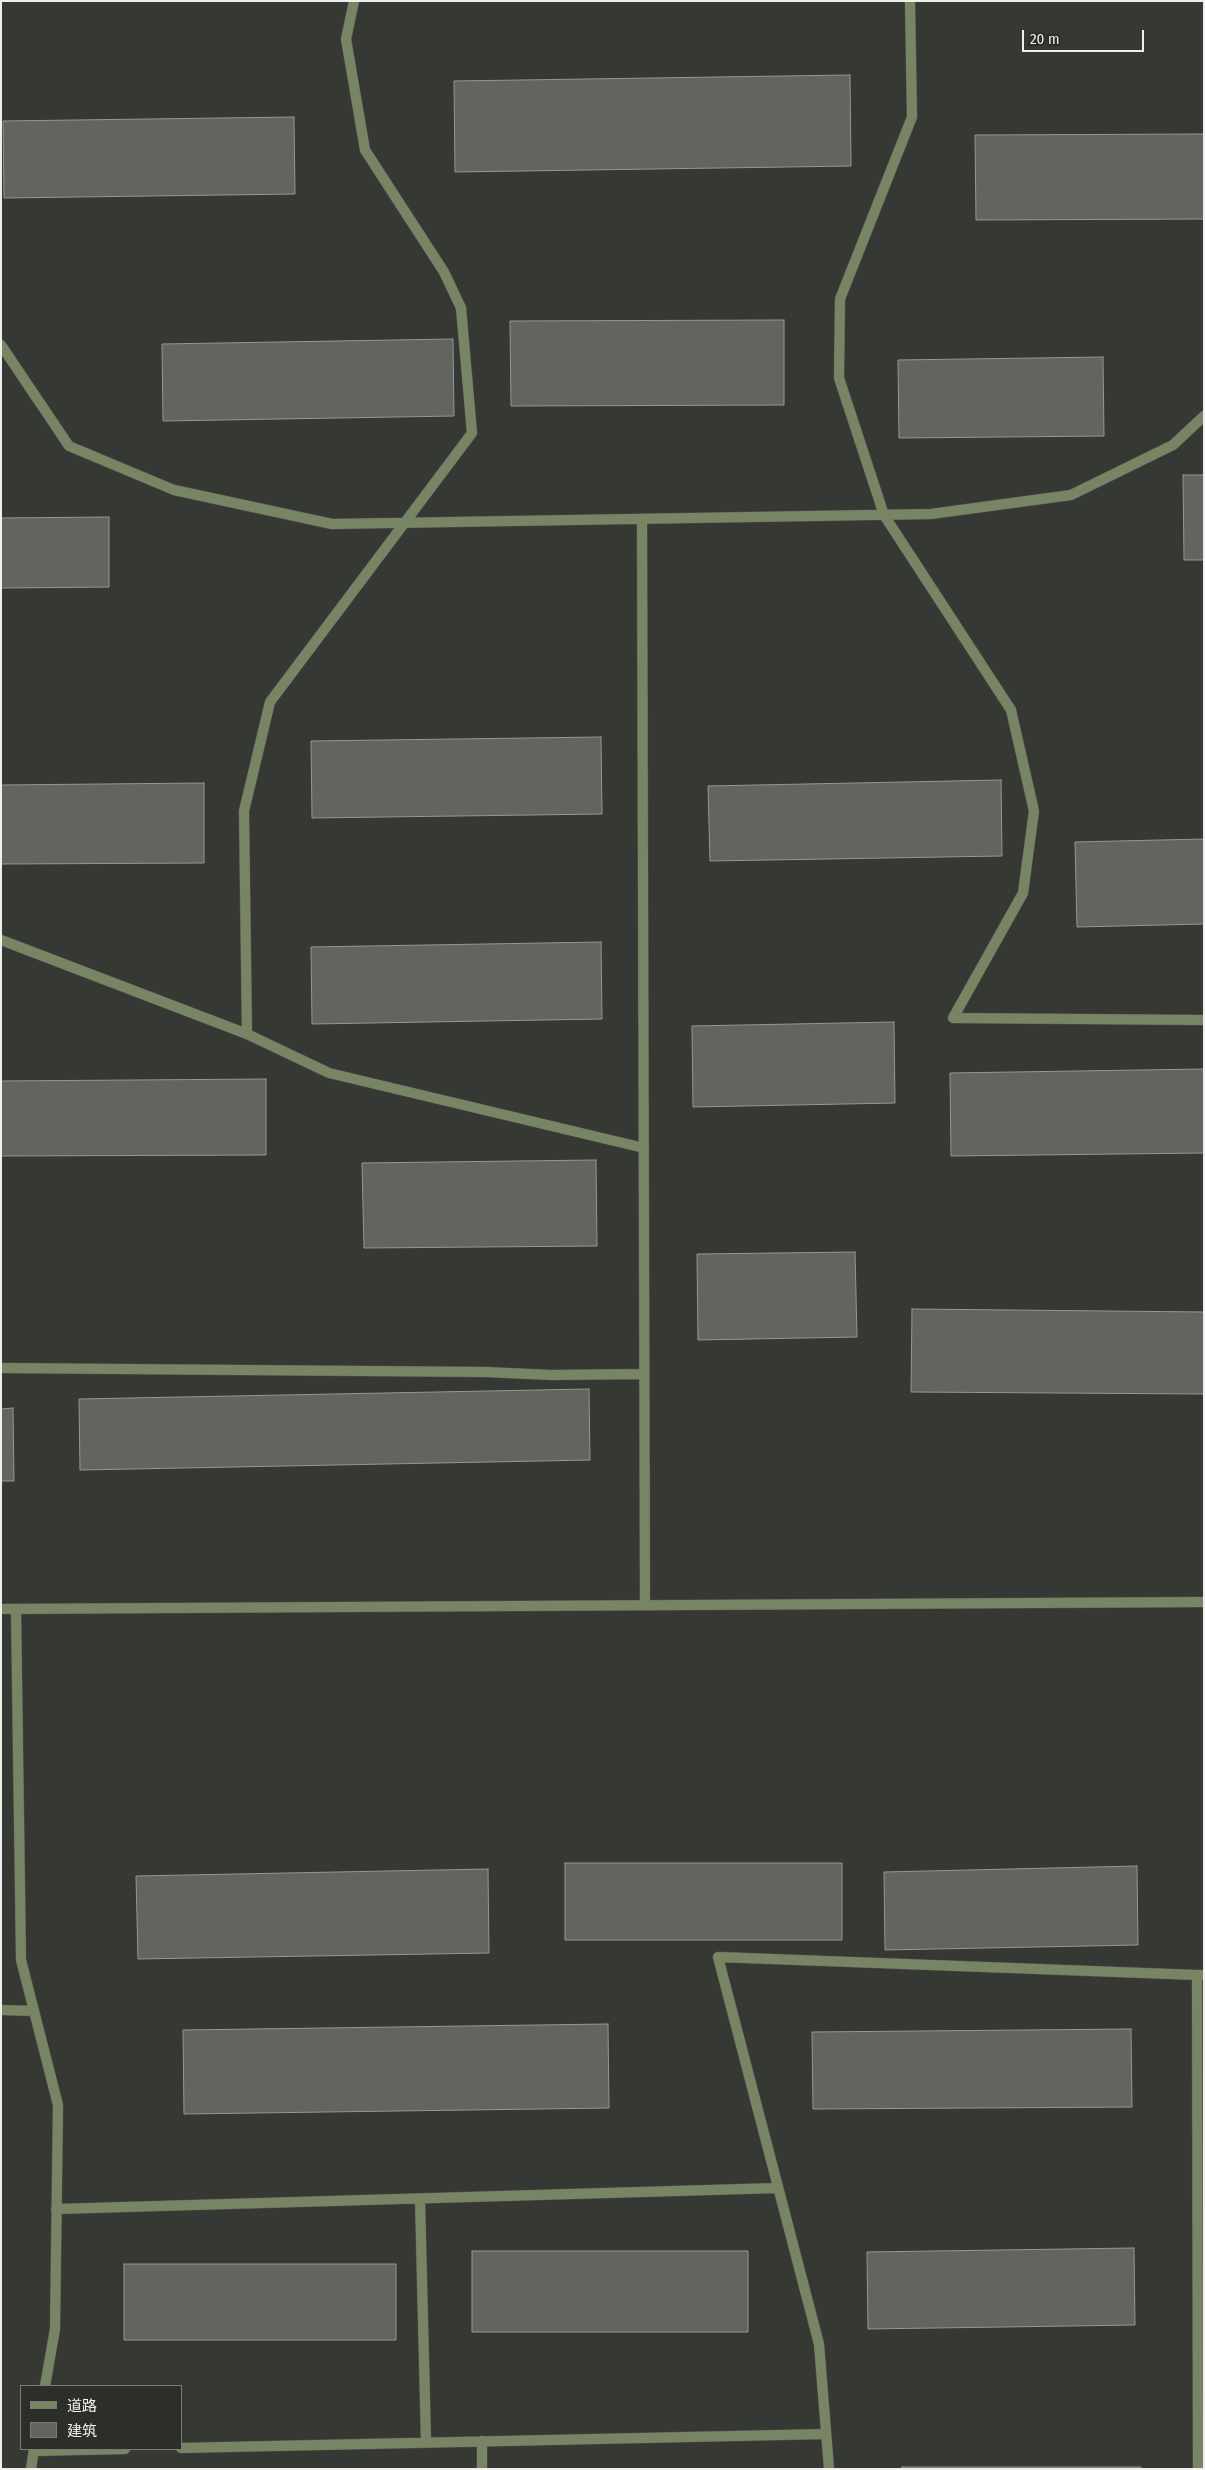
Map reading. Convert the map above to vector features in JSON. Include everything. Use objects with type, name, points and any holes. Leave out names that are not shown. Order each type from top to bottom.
[{"type":"street","points":[[247,1034],[244,811],[270,702],[472,433],[461,308],[444,272],[365,150],[346,38],[354,1]]},
{"type":"street","points":[[910,1],[912,117],[840,299],[839,378],[884,515],[1010,710],[1034,811],[1023,893],[953,1018],[1204,1020]]},
{"type":"street","points":[[1,345],[69,446],[174,490],[332,524],[932,514],[1071,495],[1174,444],[1204,416]]},
{"type":"street","points":[[642,519],[645,1605]]},
{"type":"street","points":[[1,940],[247,1034],[329,1073],[644,1148]]},
{"type":"street","points":[[1,1368],[486,1372],[551,1375],[644,1374]]},
{"type":"street","points":[[1,1609],[1204,1602]]},
{"type":"street","points":[[16,1609],[21,1960],[58,2105],[55,2329],[45,2385]]},
{"type":"street","points":[[829,2469],[819,2344],[718,1958],[1200,1975],[1198,2469]]},
{"type":"street","points":[[1,2010],[34,2011]]},
{"type":"street","points":[[56,2209],[778,2188]]},
{"type":"street","points":[[420,2199],[426,2442]]},
{"type":"street","points":[[182,2448],[826,2434]]},
{"type":"street","points":[[482,2441],[482,2469]]},
{"type":"street","points":[[31,2469],[34,2450]]},
{"type":"building","points":[[850,75],[851,166],[455,172],[454,81]]},
{"type":"building","points":[[294,117],[295,194],[4,198],[3,121]]},
{"type":"building","points":[[1204,134],[1204,219],[976,220],[975,135]]},
{"type":"building","points":[[784,320],[784,405],[511,406],[510,321]]},
{"type":"building","points":[[453,339],[454,416],[163,421],[162,344]]},
{"type":"building","points":[[1103,357],[1104,436],[899,438],[898,360]]},
{"type":"building","points":[[1183,475],[1204,475],[1204,560],[1184,560]]},
{"type":"building","points":[[109,517],[109,587],[1,588],[1,518]]},
{"type":"building","points":[[601,737],[602,814],[312,818],[311,741]]},
{"type":"building","points":[[1001,780],[1002,856],[710,861],[708,786]]},
{"type":"building","points":[[204,783],[204,863],[1,864],[1,785]]},
{"type":"building","points":[[1204,839],[1204,924],[1077,927],[1075,842]]},
{"type":"building","points":[[601,942],[602,1019],[312,1024],[311,947]]},
{"type":"building","points":[[894,1022],[895,1103],[693,1107],[692,1026]]},
{"type":"building","points":[[1204,1069],[1204,1153],[951,1156],[950,1073]]},
{"type":"building","points":[[266,1079],[266,1155],[1,1156],[1,1081]]},
{"type":"building","points":[[596,1160],[597,1246],[364,1248],[362,1163]]},
{"type":"building","points":[[855,1252],[857,1337],[698,1340],[697,1254]]},
{"type":"building","points":[[912,1309],[1204,1312],[1204,1394],[911,1392]]},
{"type":"building","points":[[589,1389],[590,1460],[80,1470],[79,1399]]},
{"type":"building","points":[[13,1408],[14,1481],[1,1481],[1,1409]]},
{"type":"building","points":[[565,1863],[842,1863],[842,1940],[565,1940]]},
{"type":"building","points":[[1137,1866],[1138,1945],[885,1950],[884,1872]]},
{"type":"building","points":[[488,1869],[489,1953],[138,1959],[136,1876]]},
{"type":"building","points":[[608,2024],[609,2108],[184,2114],[183,2030]]},
{"type":"building","points":[[1131,2029],[1132,2107],[813,2109],[812,2032]]},
{"type":"building","points":[[1134,2248],[1135,2325],[868,2329],[867,2252]]},
{"type":"building","points":[[472,2251],[748,2251],[748,2332],[472,2332]]},
{"type":"building","points":[[124,2264],[396,2264],[396,2340],[124,2340]]},
{"type":"building","points":[[902,2467],[1141,2467],[1141,2469],[902,2469]]}]
